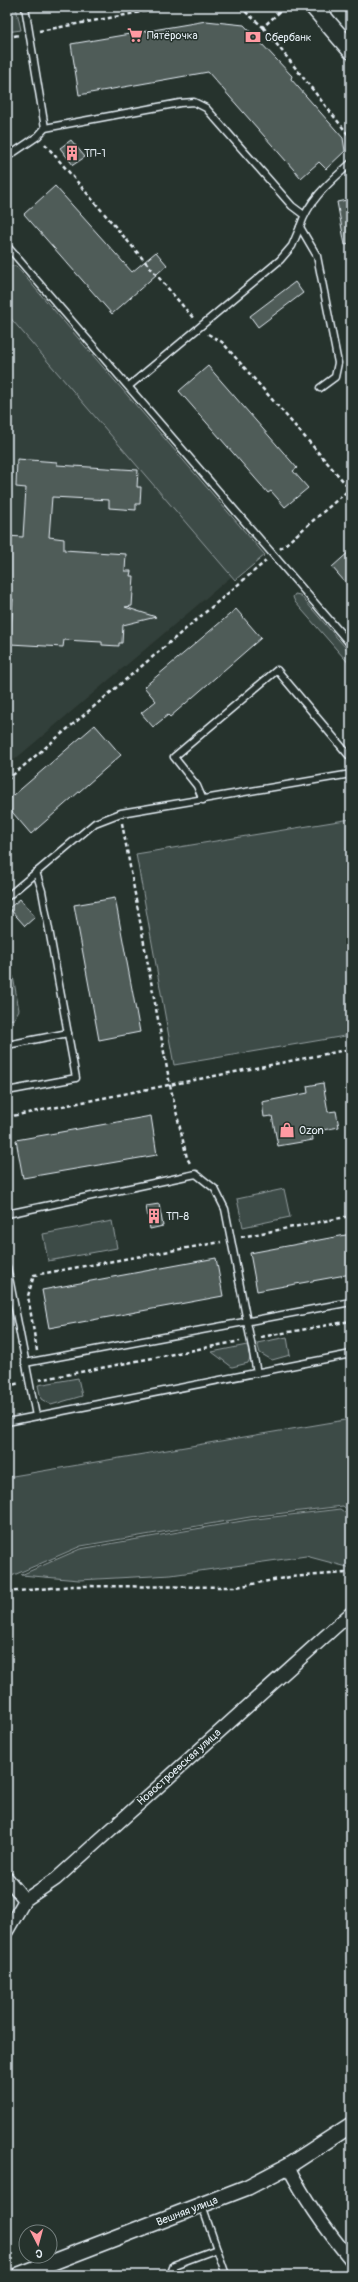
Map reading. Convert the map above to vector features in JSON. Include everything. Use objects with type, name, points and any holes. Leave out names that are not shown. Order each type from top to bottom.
[{"type":"main road","points":[[314,7],[351,50]]},
{"type":"street","name":"Новостроевская улица","points":[[25,1900],[56,1879],[351,1613]]},
{"type":"street","points":[[7,1878],[25,1900],[7,1931]]},
{"type":"street","name":"Вешняя улица","points":[[20,2275],[248,2187],[288,2166],[349,2127]]},
{"type":"street","points":[[288,2166],[298,2186],[320,2222],[351,2260]]},
{"type":"lane","points":[[25,7],[28,33],[45,128]]},
{"type":"lane","points":[[7,157],[38,136],[45,128],[180,103],[194,102],[206,108],[292,206],[304,214]]},
{"type":"lane","points":[[129,386],[280,260],[292,246],[304,214],[319,193],[351,163]]},
{"type":"lane","points":[[300,227],[317,256],[338,363],[336,377],[320,388]]},
{"type":"lane","points":[[8,249],[129,386],[351,645]]},
{"type":"lane","points":[[203,800],[197,786],[174,757],[277,670],[351,758]]},
{"type":"lane","points":[[7,897],[95,823],[121,813],[351,774]]},
{"type":"lane","points":[[7,1091],[76,1078],[42,891],[36,872]]},
{"type":"lane","points":[[7,1045],[68,1033]]},
{"type":"lane","points":[[7,1214],[196,1174],[215,1189],[225,1209],[257,1372]]},
{"type":"lane","points":[[7,1267],[36,1416]]},
{"type":"lane","points":[[25,1363],[351,1302]]},
{"type":"lane","points":[[7,1422],[351,1354]]},
{"type":"lane","points":[[202,2206],[226,2275]]},
{"type":"lane","points":[[174,2275],[172,2270],[174,2265],[217,2249]]},
{"type":"path","points":[[7,37],[168,7]]},
{"type":"path","points":[[240,7],[262,27],[351,138]]},
{"type":"path","points":[[262,27],[285,7]]},
{"type":"path","points":[[7,780],[129,675],[351,489],[222,342],[208,334],[200,326],[38,136]]},
{"type":"path","points":[[121,813],[170,1085],[187,1158],[196,1174]]},
{"type":"path","points":[[7,1117],[351,1049]]},
{"type":"path","points":[[39,1361],[28,1296],[34,1276],[351,1216]]},
{"type":"path","points":[[7,1386],[351,1321]]},
{"type":"path","points":[[7,1592],[73,1586],[236,1587],[290,1577],[345,1573],[351,1576]]},
{"type":"shaded area","points":[[7,7],[16,7],[21,30],[7,32]]},
{"type":"shaded area","points":[[7,265],[16,266],[265,555],[235,580],[7,314]]},
{"type":"shaded area","points":[[7,314],[232,576],[7,766]]},
{"type":"shaded area","points":[[295,594],[300,595],[351,654],[351,666],[295,602],[293,597]]},
{"type":"shaded area","points":[[351,819],[351,1035],[174,1065],[136,854]]},
{"type":"shaded area","points":[[7,973],[13,976],[19,1010],[14,1019],[7,1020]]},
{"type":"shaded area","points":[[284,1189],[290,1217],[243,1227],[237,1199]]},
{"type":"shaded area","points":[[112,1221],[117,1248],[48,1261],[43,1234]]},
{"type":"shaded area","points":[[287,1337],[290,1355],[272,1360],[260,1353],[257,1343]]},
{"type":"shaded area","points":[[247,1345],[250,1358],[248,1363],[232,1367],[212,1352]]},
{"type":"shaded area","points":[[78,1378],[82,1396],[51,1405],[41,1399],[38,1385]]},
{"type":"shaded area","points":[[351,1419],[351,1513],[343,1506],[250,1517],[81,1546],[7,1578],[7,1477]]},
{"type":"shaded area","points":[[340,1509],[351,1517],[351,1568],[306,1556],[171,1575],[79,1580],[21,1575],[80,1549],[248,1520]]},
{"type":"building","points":[[206,21],[244,25],[292,76],[291,79],[343,138],[345,151],[326,169],[319,162],[301,178],[208,72],[79,95],[71,44]]},
{"type":"building","name":"ТП-1","points":[[71,140],[85,157],[73,165],[60,148]]},
{"type":"building","points":[[55,186],[132,272],[156,252],[167,265],[112,314],[24,214]]},
{"type":"building","points":[[351,199],[351,244],[345,245],[337,202]]},
{"type":"building","points":[[295,282],[303,293],[258,327],[250,316]]},
{"type":"building","points":[[208,366],[297,468],[293,471],[308,488],[285,507],[271,491],[268,493],[179,391]]},
{"type":"building","points":[[17,459],[57,462],[57,465],[138,470],[137,487],[141,487],[140,504],[136,504],[136,510],[109,508],[109,500],[52,497],[49,537],[64,539],[64,550],[126,554],[125,571],[131,571],[130,576],[134,576],[132,606],[125,607],[156,617],[123,625],[122,643],[119,643],[119,646],[102,645],[102,642],[64,640],[63,647],[10,644],[13,599],[7,599],[7,536],[23,537],[26,488],[16,487]]},
{"type":"building","points":[[351,550],[351,589],[332,567]]},
{"type":"building","points":[[236,609],[261,638],[170,717],[168,715],[153,727],[141,713],[156,701],[144,687]]},
{"type":"building","points":[[95,725],[121,755],[31,834],[7,806],[7,801]]},
{"type":"building","points":[[115,898],[140,1032],[99,1040],[74,905]]},
{"type":"building","points":[[20,899],[35,917],[25,926],[9,908]]},
{"type":"building","points":[[323,1083],[328,1112],[336,1111],[339,1127],[312,1132],[313,1140],[278,1146],[272,1116],[264,1117],[262,1102],[308,1093],[307,1086]]},
{"type":"building","points":[[151,1116],[157,1155],[23,1178],[16,1140]]},
{"type":"building","name":"ТП-8","points":[[159,1204],[163,1226],[150,1229],[146,1206]]},
{"type":"building","points":[[351,1234],[351,1274],[257,1291],[250,1253]]},
{"type":"building","points":[[216,1258],[223,1296],[49,1328],[42,1290]]},
{"type":"place","name":"Пятёрочка","points":[[135,35]]},
{"type":"place","name":"Сбербанк","points":[[253,37]]},
{"type":"place","name":"ТП-1","points":[[72,153]]},
{"type":"place","name":"Ozon","points":[[287,1130]]},
{"type":"place","name":"ТП-8","points":[[154,1216]]}]
